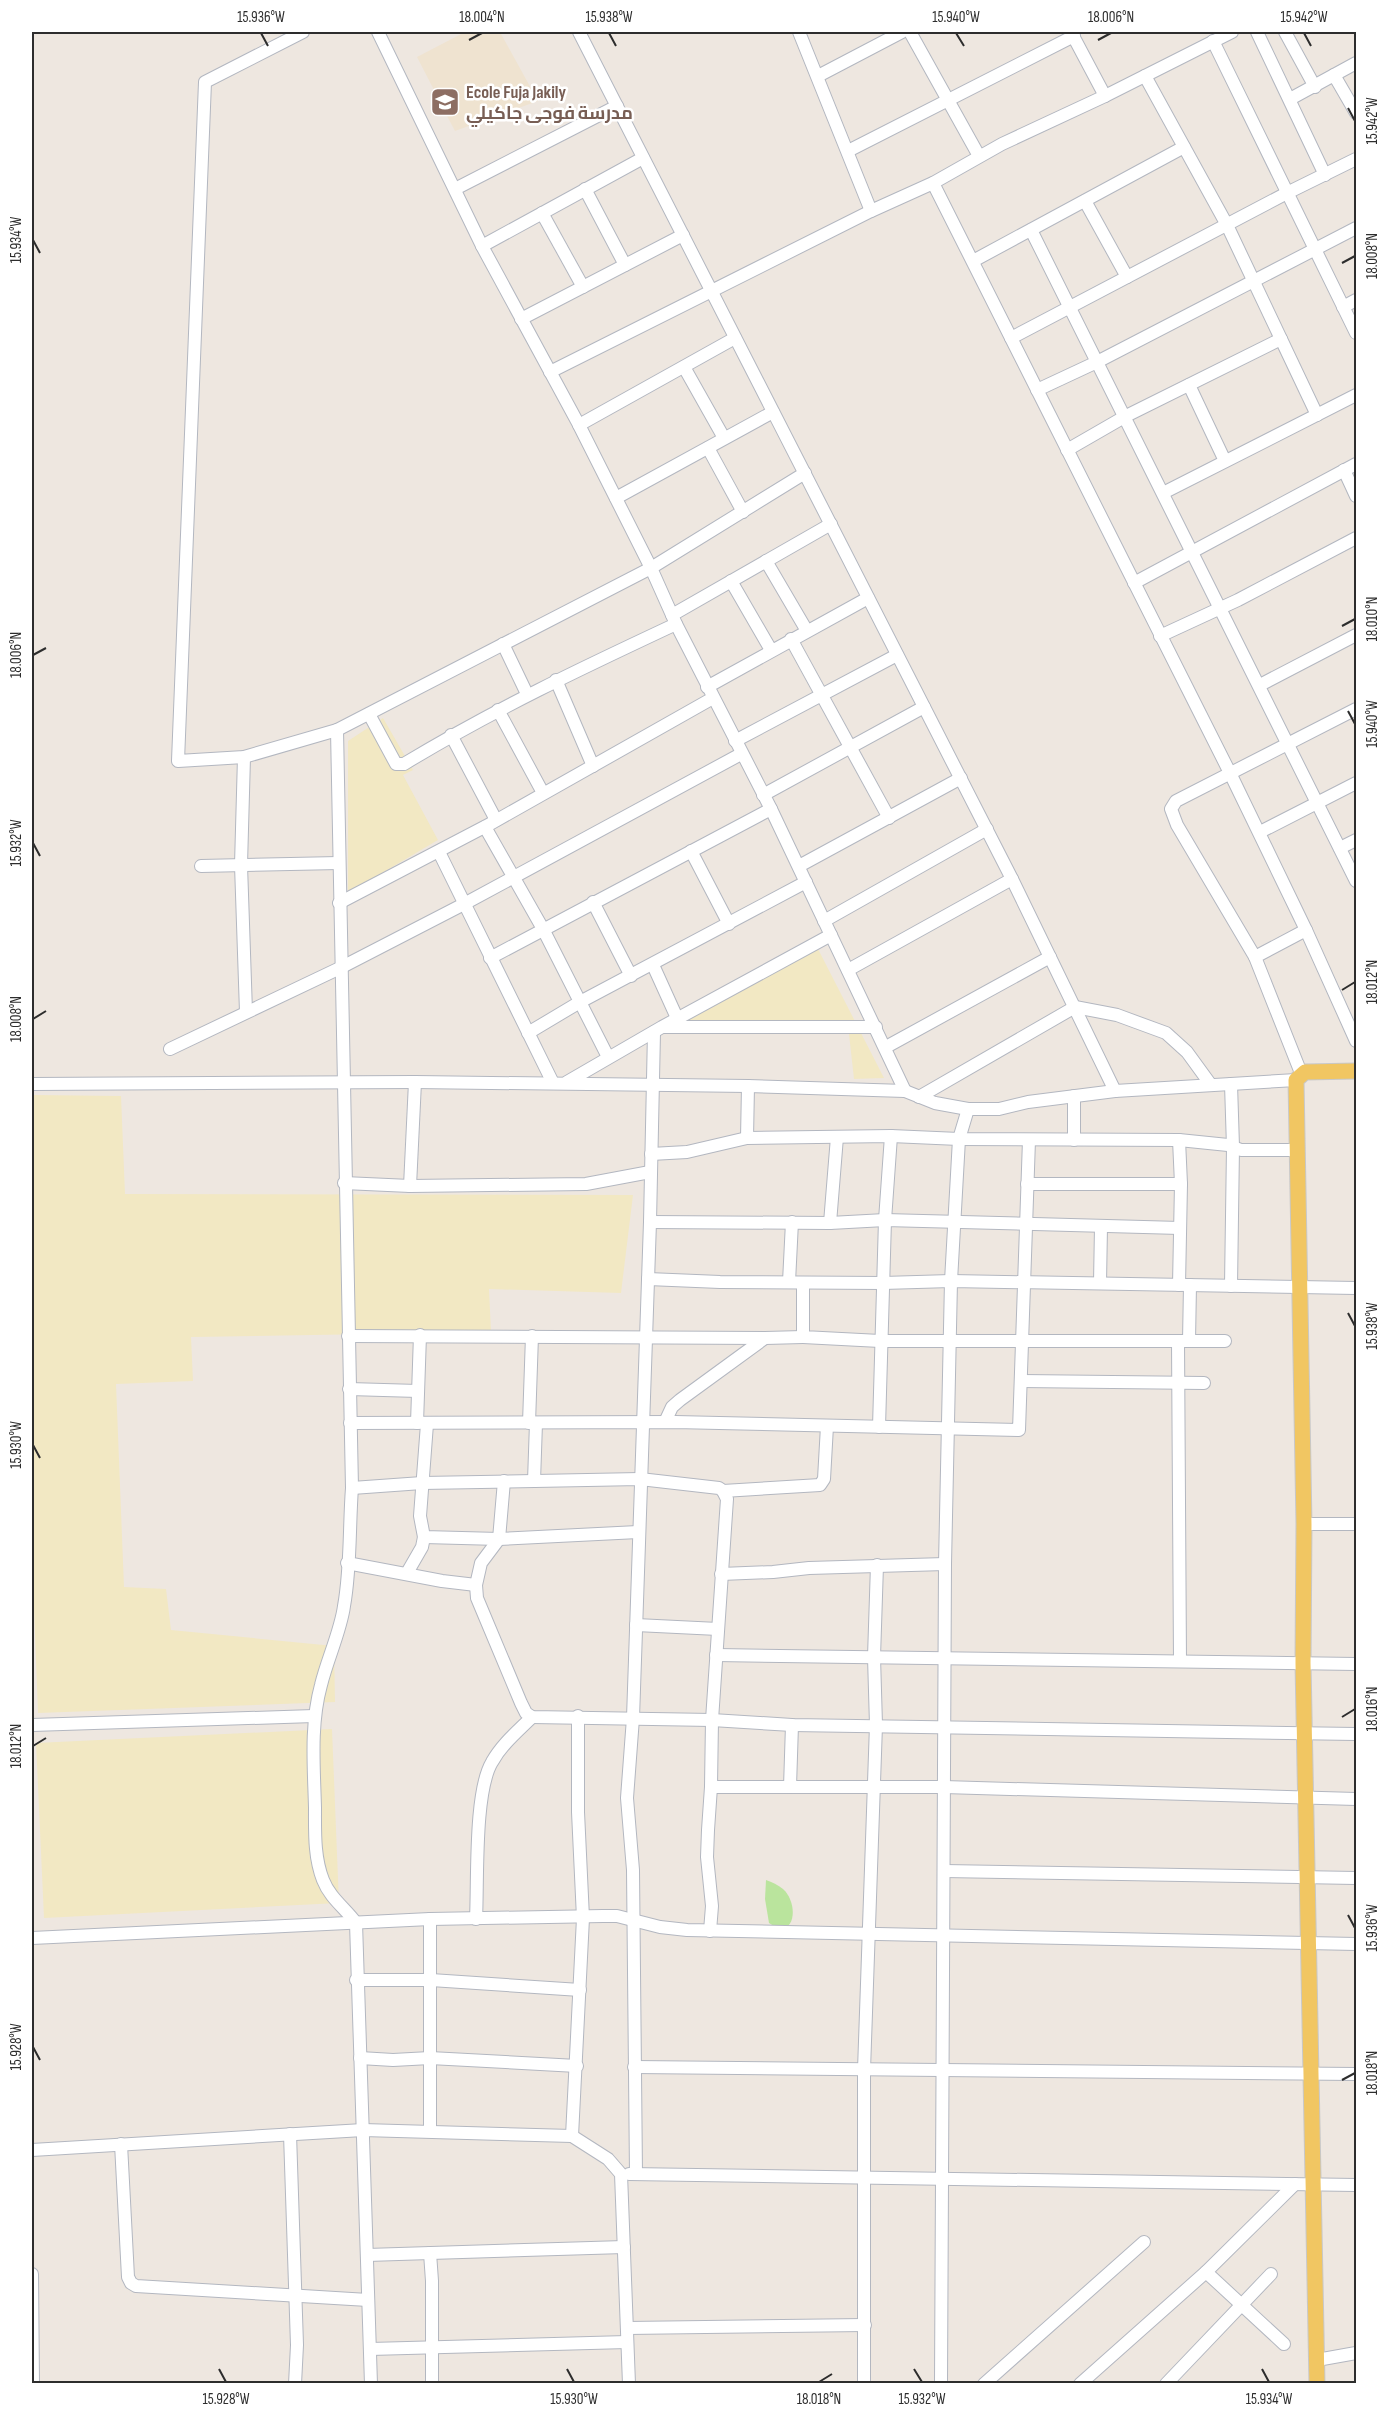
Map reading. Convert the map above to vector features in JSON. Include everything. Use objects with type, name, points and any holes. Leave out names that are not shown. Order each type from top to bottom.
[{"type":"main road","points":[[1317,2384],[1304,1733],[1304,1524],[1299,1287],[1298,1076],[1356,1071]]},
{"type":"street","points":[[303,32],[205,82],[178,761],[244,757],[337,730],[651,568],[805,473]]},
{"type":"street","points":[[378,32],[482,246],[579,425],[651,568],[674,620],[771,809],[905,1091]]},
{"type":"street","points":[[579,32],[987,829],[1115,1091]]},
{"type":"street","points":[[799,32],[871,211]]},
{"type":"street","points":[[818,76],[902,32]]},
{"type":"street","points":[[910,32],[979,156]]},
{"type":"street","points":[[550,372],[871,211],[933,183],[979,156],[1232,32]]},
{"type":"street","points":[[1257,32],[1325,175]]},
{"type":"street","points":[[1285,32],[1315,87]]},
{"type":"street","points":[[848,151],[949,102],[1073,34],[1105,96]]},
{"type":"street","points":[[1213,41],[1356,333]]},
{"type":"street","points":[[1290,99],[1356,63]]},
{"type":"street","points":[[1334,75],[1356,113]]},
{"type":"street","points":[[1145,76],[1227,225],[1317,415]]},
{"type":"street","points":[[455,189],[616,106]]},
{"type":"street","points":[[973,261],[1184,147]]},
{"type":"street","points":[[482,246],[643,158]]},
{"type":"street","points":[[1011,338],[1356,159]]},
{"type":"street","points":[[933,183],[1260,832],[1356,1041]]},
{"type":"street","points":[[585,189],[626,265]]},
{"type":"street","points":[[1084,201],[1127,277]]},
{"type":"street","points":[[542,213],[583,287]]},
{"type":"street","points":[[1037,390],[1097,362],[1356,228]]},
{"type":"street","points":[[1031,230],[1126,416],[1192,554],[1260,685],[1356,881]]},
{"type":"street","points":[[521,319],[683,235]]},
{"type":"street","points":[[1343,307],[1356,300]]},
{"type":"street","points":[[579,425],[735,338]]},
{"type":"street","points":[[1067,450],[1126,416],[1281,339]]},
{"type":"street","points":[[684,368],[724,438]]},
{"type":"street","points":[[1189,385],[1226,461]]},
{"type":"street","points":[[1163,493],[1356,395]]},
{"type":"street","points":[[616,498],[773,412]]},
{"type":"street","points":[[708,448],[743,512]]},
{"type":"street","points":[[1134,584],[1356,464]]},
{"type":"street","points":[[1344,470],[1356,496]]},
{"type":"street","points":[[369,714],[399,765],[527,694],[674,620],[732,581],[831,524]]},
{"type":"street","points":[[1160,636],[1220,609],[1356,538]]},
{"type":"street","points":[[766,561],[807,631]]},
{"type":"street","points":[[732,581],[771,650]]},
{"type":"street","points":[[339,903],[491,824],[592,766],[710,692],[771,650],[868,598]]},
{"type":"street","points":[[1260,685],[1356,635]]},
{"type":"street","points":[[791,639],[889,818]]},
{"type":"street","points":[[503,644],[527,694]]},
{"type":"street","points":[[735,741],[897,655]]},
{"type":"street","points":[[556,680],[592,766]]},
{"type":"street","points":[[763,795],[924,707]]},
{"type":"street","points":[[32,1084],[415,1082],[748,1086],[905,1091],[935,1103],[969,1109],[999,1109],[1028,1102],[1115,1091],[1231,1084],[1298,1076],[1255,957],[1177,825],[1171,809],[1176,801],[1356,709]]},
{"type":"street","points":[[498,710],[543,794]]},
{"type":"street","points":[[337,730],[342,1083],[352,1488],[343,1615],[320,1686],[314,1716],[316,1844],[320,1870],[334,1900],[348,1912],[356,1923],[356,1980],[371,2384]]},
{"type":"street","points":[[451,735],[514,876],[608,1057]]},
{"type":"street","points":[[170,1049],[340,968],[464,904],[741,754]]},
{"type":"street","points":[[244,757],[241,865],[246,1012]]},
{"type":"street","points":[[799,866],[960,778]]},
{"type":"street","points":[[1260,832],[1356,783]]},
{"type":"street","points":[[490,958],[771,809]]},
{"type":"street","points":[[824,921],[987,829]]},
{"type":"street","points":[[1340,848],[1356,840]]},
{"type":"street","points":[[691,851],[729,924]]},
{"type":"street","points":[[439,852],[528,1033],[559,1083]]},
{"type":"street","points":[[201,866],[339,862]]},
{"type":"street","points":[[848,970],[1012,879]]},
{"type":"street","points":[[528,1033],[580,1002],[806,882]]},
{"type":"street","points":[[593,902],[631,975]]},
{"type":"street","points":[[1255,957],[1306,930]]},
{"type":"street","points":[[559,1083],[831,935]]},
{"type":"street","points":[[886,1047],[1050,957]]},
{"type":"street","points":[[653,965],[677,1018]]},
{"type":"street","points":[[919,1096],[1075,1007],[1117,1015],[1166,1033],[1187,1052],[1211,1085]]},
{"type":"street","points":[[658,1029],[876,1027]]},
{"type":"street","points":[[636,2174],[633,1870],[627,1798],[633,1718],[653,1084],[658,1029]]},
{"type":"street","points":[[410,1186],[415,1082]]},
{"type":"street","points":[[1231,1084],[1232,1286]]},
{"type":"street","points":[[747,1138],[748,1086]]},
{"type":"street","points":[[1074,1096],[1074,1140]]},
{"type":"street","points":[[941,2384],[945,1564],[951,1281],[959,1140],[969,1109]]},
{"type":"street","points":[[651,1154],[700,1150],[747,1138],[891,1136],[959,1140],[1179,1140],[1241,1150],[1298,1150]]},
{"type":"street","points":[[879,1427],[880,1341],[891,1136]]},
{"type":"street","points":[[830,1223],[837,1137]]},
{"type":"street","points":[[350,1423],[665,1422],[1019,1430],[1029,1140]]},
{"type":"street","points":[[1179,1140],[1180,1228],[1185,1285],[1184,1341],[1177,1384],[1180,1661]]},
{"type":"street","points":[[344,1183],[410,1186],[586,1184],[650,1172]]},
{"type":"street","points":[[1027,1184],[1180,1184]]},
{"type":"street","points":[[650,1222],[830,1223],[885,1220],[1180,1228]]},
{"type":"street","points":[[789,1282],[792,1222]]},
{"type":"street","points":[[1100,1283],[1101,1227]]},
{"type":"street","points":[[648,1279],[883,1283],[951,1281],[1356,1288]]},
{"type":"street","points":[[802,1337],[803,1282]]},
{"type":"street","points":[[407,1573],[422,1547],[424,1537],[420,1516],[422,1424],[418,1391],[420,1335]]},
{"type":"street","points":[[348,1336],[802,1337],[880,1341],[1225,1341]]},
{"type":"street","points":[[532,1336],[534,1481]]},
{"type":"street","points":[[665,1422],[672,1407],[680,1400],[765,1338]]},
{"type":"street","points":[[1021,1381],[1204,1383]]},
{"type":"street","points":[[349,1389],[418,1391]]},
{"type":"street","points":[[723,1491],[820,1485],[824,1479],[828,1426]]},
{"type":"street","points":[[352,1488],[422,1483],[640,1479],[719,1488],[723,1491],[727,1499],[712,1720],[707,1857],[712,1906],[710,1930]]},
{"type":"street","points":[[504,1482],[499,1539],[481,1563],[476,1585],[477,1598],[482,1614],[500,1649],[520,1703],[526,1713],[532,1716],[712,1720],[792,1725],[1356,1734]]},
{"type":"street","points":[[1304,1524],[1356,1524]]},
{"type":"street","points":[[424,1537],[499,1539],[638,1532]]},
{"type":"street","points":[[347,1563],[476,1585]]},
{"type":"street","points":[[721,1574],[877,1565],[945,1564]]},
{"type":"street","points":[[864,2384],[864,2070],[872,1787],[876,1725],[874,1657],[877,1565]]},
{"type":"street","points":[[636,1625],[718,1629]]},
{"type":"street","points":[[716,1655],[1356,1664]]},
{"type":"street","points":[[32,1725],[314,1716]]},
{"type":"street","points":[[476,1919],[482,1785],[491,1763],[502,1746],[532,1716]]},
{"type":"street","points":[[572,2136],[583,1918],[578,1716]]},
{"type":"street","points":[[790,1787],[792,1725]]},
{"type":"street","points":[[711,1787],[944,1787],[1356,1799]]},
{"type":"street","points":[[944,1871],[1356,1878]]},
{"type":"street","points":[[32,1938],[430,1919],[617,1916],[660,1927],[710,1930],[1356,1944]]},
{"type":"street","points":[[430,1919],[430,2132]]},
{"type":"street","points":[[356,1980],[431,1980],[579,1989]]},
{"type":"street","points":[[360,2058],[393,2060],[430,2058],[577,2066]]},
{"type":"street","points":[[634,2067],[1356,2074]]},
{"type":"street","points":[[32,2150],[363,2130],[572,2136],[608,2159],[621,2174],[629,2384]]},
{"type":"street","points":[[290,2134],[297,2345],[295,2384]]},
{"type":"street","points":[[121,2145],[128,2277],[131,2283],[136,2286],[368,2300]]},
{"type":"street","points":[[621,2174],[1356,2185]]},
{"type":"street","points":[[1080,2384],[1206,2272],[1295,2184]]},
{"type":"street","points":[[984,2384],[1144,2242]]},
{"type":"street","points":[[367,2255],[624,2247]]},
{"type":"street","points":[[430,2253],[432,2384]]},
{"type":"street","points":[[1206,2272],[1284,2344]]},
{"type":"street","points":[[32,2274],[33,2384]]},
{"type":"street","points":[[1166,2384],[1270,2274]]},
{"type":"street","points":[[627,2328],[864,2325]]},
{"type":"street","points":[[370,2349],[627,2342]]},
{"type":"street","points":[[1317,2360],[1356,2353]]},
{"type":"shaded area","points":[[465,32],[500,32],[538,101],[455,131],[446,114],[447,105],[440,91],[434,90],[417,57]]},
{"type":"green space","points":[[766,1880],[783,1889],[788,1895],[793,1911],[790,1924],[785,1928],[778,1928],[769,1923],[765,1899]]},
{"type":"sand","points":[[383,718],[413,770],[403,775],[438,840],[348,893],[348,741]]},
{"type":"sand","points":[[817,947],[884,1078],[854,1079],[848,1025],[674,1024]]},
{"type":"sand","points":[[32,1095],[121,1096],[125,1194],[633,1195],[621,1293],[489,1289],[491,1332],[191,1337],[193,1381],[116,1384],[124,1587],[166,1589],[171,1630],[334,1646],[335,1702],[38,1713],[32,1556]]},
{"type":"sand","points":[[332,1729],[339,1903],[44,1918],[36,1743]]},
{"type":"place","name":"Ecole Fuja Jakily مدرسة فوجى جاكيلي","points":[[445,102]]}]
